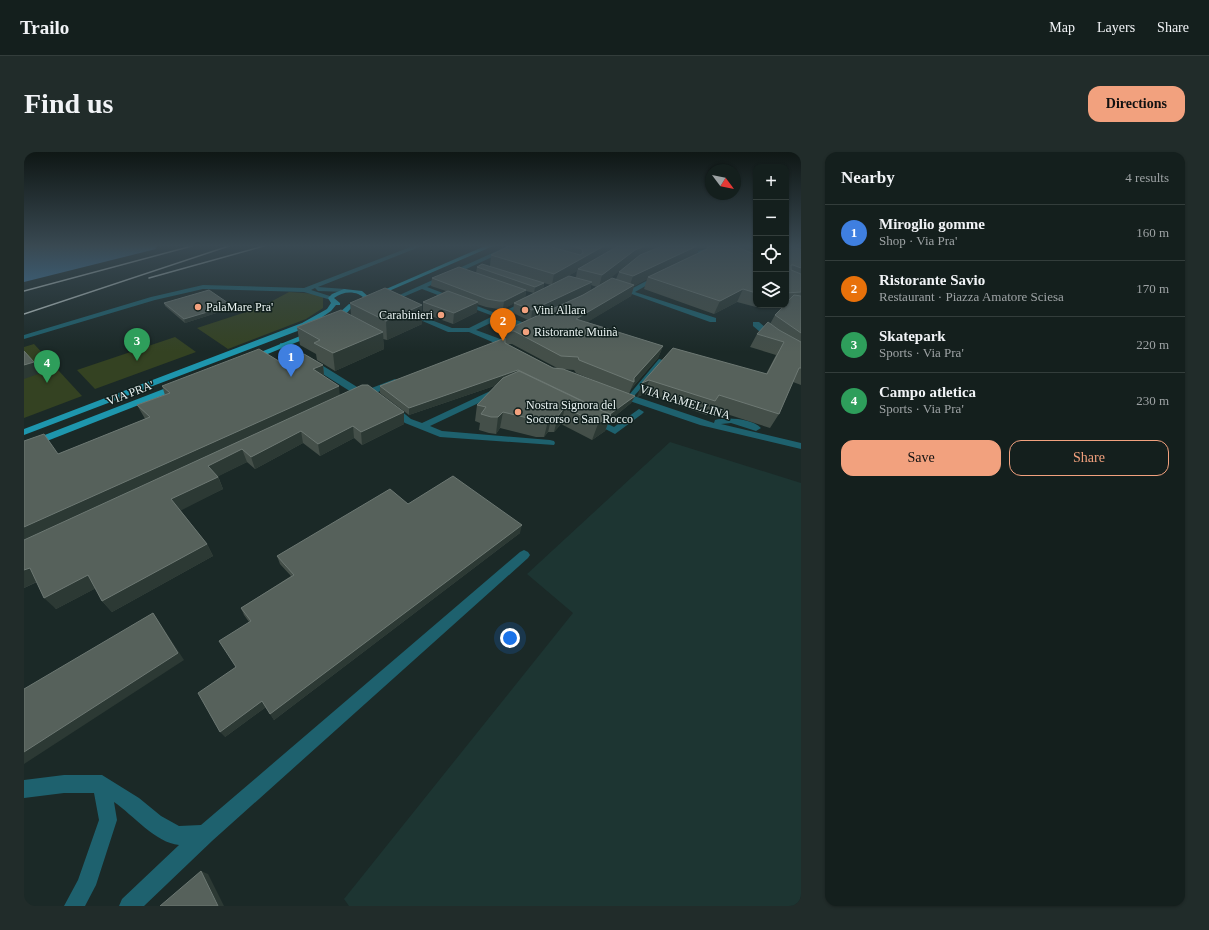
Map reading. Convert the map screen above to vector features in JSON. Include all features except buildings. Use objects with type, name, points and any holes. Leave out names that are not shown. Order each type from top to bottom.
[{"type":"main road","points":[[374,288],[391,281]]},
{"type":"main road","points":[[241,362],[324,328],[361,303],[410,281]]},
{"type":"main road","points":[[345,291],[368,290]]},
{"type":"main road","name":"VIA PRA'","points":[[24,432],[305,325],[329,310],[334,294],[345,291]]},
{"type":"main road","points":[[358,291],[364,294],[361,303]]},
{"type":"main road","points":[[332,300],[361,303]]},
{"type":"main road","name":"VIA PRA'","points":[[24,447],[191,382]]},
{"type":"street","points":[[305,290],[327,281]]},
{"type":"street","points":[[378,304],[435,281]]},
{"type":"street","points":[[629,292],[650,281]]},
{"type":"street","points":[[608,285],[713,320]]},
{"type":"street","points":[[24,337],[183,290],[213,287],[258,286],[305,290],[320,289],[345,291]]},
{"type":"street","points":[[422,287],[527,327]]},
{"type":"street","points":[[305,290],[332,300]]},
{"type":"street","points":[[470,330],[536,298],[523,294]]},
{"type":"street","points":[[386,302],[451,330],[470,330],[501,341],[485,348]]},
{"type":"street","points":[[338,319],[347,323]]},
{"type":"street","points":[[516,333],[535,323]]},
{"type":"street","points":[[756,324],[775,340],[801,356]]},
{"type":"street","points":[[283,346],[366,392],[408,421],[421,427],[448,435],[550,444]]},
{"type":"street","name":"VIA RAMELLINA","points":[[633,394],[662,361]]},
{"type":"street","points":[[350,398],[406,378]]},
{"type":"street","points":[[421,427],[509,385]]},
{"type":"street","name":"VIA RAMELLINA","points":[[707,418],[633,394],[612,389],[703,423],[801,446]]},
{"type":"street","points":[[587,417],[615,431],[639,412]]},
{"type":"street","points":[[718,422],[731,418],[801,442]]},
{"type":"street","points":[[129,906],[205,834],[524,555]]},
{"type":"street","points":[[24,789],[64,784],[102,784],[133,804],[154,823],[177,836],[205,834]]},
{"type":"street","points":[[74,906],[86,885],[108,820],[102,784]]},
{"type":"shaded area","points":[[670,442],[801,483],[801,900],[799,906],[349,906],[344,899],[573,613],[527,574]]},
{"type":"green space","points":[[289,292],[317,294],[323,297],[323,308],[306,319],[228,349],[197,328],[261,307]]},
{"type":"green space","points":[[175,337],[196,352],[95,389],[77,370]]},
{"type":"green space","points":[[34,344],[82,396],[24,418],[24,347]]},
{"type":"railway","points":[[24,291],[61,281]]},
{"type":"railway","points":[[24,314],[123,281]]},
{"type":"place","name":"PalaMare Pra'","points":[[198,307]]},
{"type":"place","name":"Vini Allara","points":[[525,310]]},
{"type":"place","name":"Carabinieri","points":[[441,315]]},
{"type":"place","name":"Ristorante Muinà","points":[[526,332]]},
{"type":"place","name":"Ristorante Savio","points":[[503,341]]},
{"type":"place","name":"Skatepark","points":[[137,361]]},
{"type":"place","name":"Miroglio gomme","points":[[291,377]]},
{"type":"place","name":"Campo atletica","points":[[47,383]]},
{"type":"place","name":"Nostra Signora del Soccorso e San Rocco","points":[[518,412]]}]
